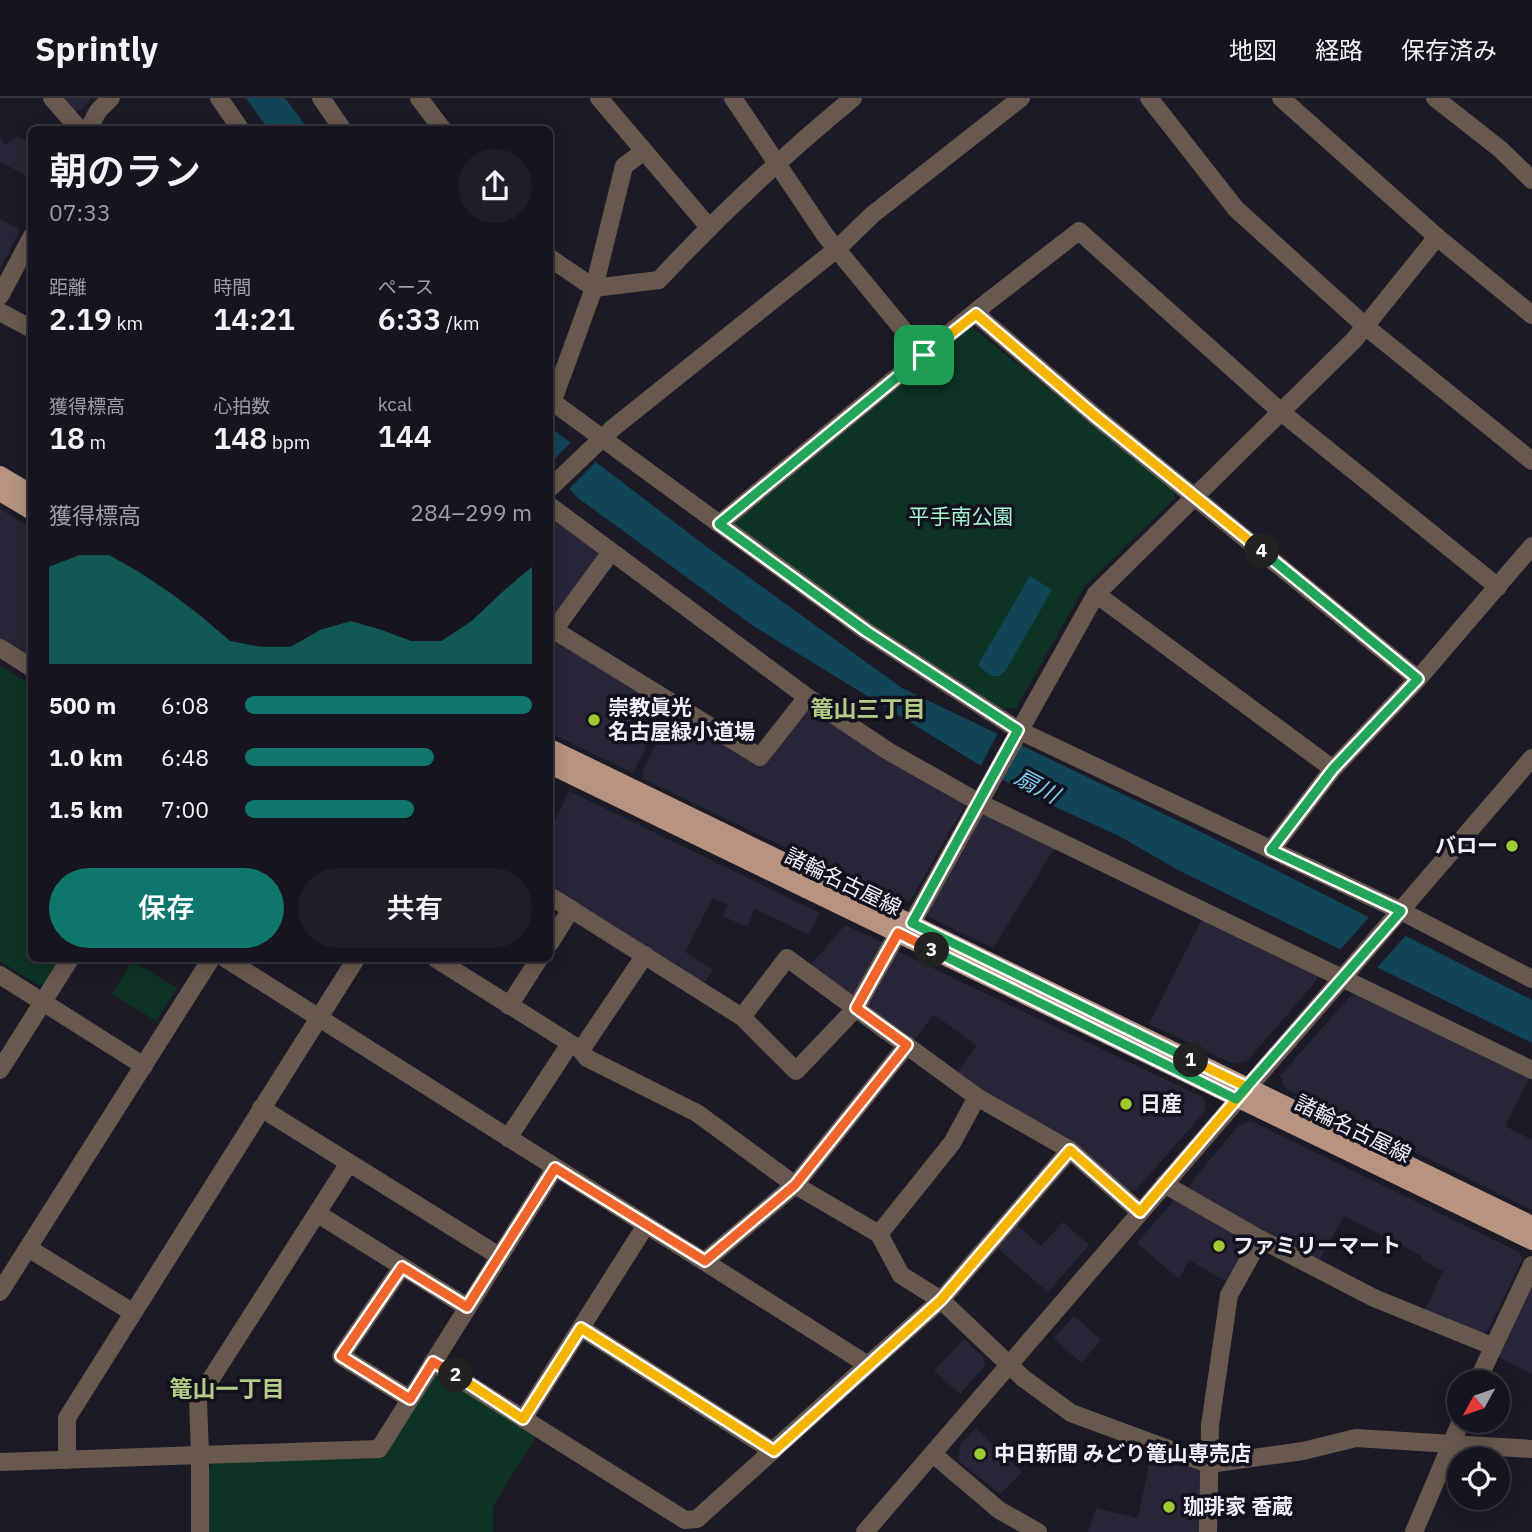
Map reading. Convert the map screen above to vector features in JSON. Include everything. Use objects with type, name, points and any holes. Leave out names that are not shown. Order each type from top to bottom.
[{"type":"main road","points":[[0,475],[28,492]]},
{"type":"main road","points":[[0,492],[28,509]]},
{"type":"main road","name":"諸輪名古屋線","points":[[553,750],[905,928],[1242,1093],[1532,1241]]},
{"type":"main road","name":"諸輪名古屋線","points":[[553,766],[905,928]]},
{"type":"main road","name":"諸輪名古屋線","points":[[1242,1093],[1532,1225]]},
{"type":"street","points":[[52,98],[76,126]]},
{"type":"street","points":[[90,126],[98,111],[111,98]]},
{"type":"street","points":[[219,98],[238,126]]},
{"type":"street","points":[[321,98],[340,126]]},
{"type":"street","points":[[599,98],[708,226]]},
{"type":"street","points":[[733,98],[774,163],[924,355]]},
{"type":"street","points":[[553,260],[593,288],[659,279],[708,226],[774,163],[853,98]]},
{"type":"street","points":[[553,484],[602,438],[838,248],[872,215],[1021,98]]},
{"type":"street","points":[[1149,98],[1236,209],[1365,326],[1532,461]]},
{"type":"street","points":[[1281,98],[1437,237],[1532,315]]},
{"type":"street","points":[[1434,98],[1500,149],[1532,180]]},
{"type":"street","points":[[424,100],[440,126]]},
{"type":"street","points":[[553,396],[593,288],[624,166],[643,152]]},
{"type":"street","points":[[719,524],[1079,231],[1281,412],[1498,587]]},
{"type":"street","points":[[553,898],[742,1017],[796,1071],[856,1008],[981,803],[1016,735],[1096,594],[1365,326],[1437,237]]},
{"type":"street","points":[[0,296],[28,244]]},
{"type":"street","points":[[0,312],[28,327]]},
{"type":"street","points":[[976,314],[1418,679]]},
{"type":"street","points":[[553,403],[580,425],[602,438],[866,631],[1016,735],[1271,850],[1396,917],[1529,973]]},
{"type":"street","points":[[553,508],[807,697],[888,751],[981,803],[1532,1070]]},
{"type":"street","points":[[1271,850],[1333,769],[1418,679],[1532,547]]},
{"type":"street","points":[[611,552],[554,630],[760,757],[807,697]]},
{"type":"street","points":[[1096,594],[1333,769]]},
{"type":"street","points":[[0,648],[28,666]]},
{"type":"street","points":[[870,1530],[1532,758]]},
{"type":"street","points":[[553,938],[571,909]]},
{"type":"street","points":[[508,1138],[645,955]]},
{"type":"street","points":[[742,1017],[787,958],[977,1097],[1070,1150],[1140,1212]]},
{"type":"street","points":[[0,1070],[68,962]]},
{"type":"street","points":[[0,1292],[209,962]]},
{"type":"street","points":[[231,962],[868,1365]]},
{"type":"street","points":[[66,1460],[67,1418],[354,962]]},
{"type":"street","points":[[441,962],[576,1047],[587,1058],[697,1113],[795,1185],[879,1234],[901,1275],[941,1300],[1010,1365],[1071,1413],[1209,1464],[1303,1451],[1356,1438],[1532,1449]]},
{"type":"street","points":[[509,1006],[537,962]]},
{"type":"street","points":[[0,975],[144,1066]]},
{"type":"street","points":[[705,1261],[795,1185],[907,1045]]},
{"type":"street","points":[[879,1234],[952,1143],[977,1097]]},
{"type":"street","points":[[261,1108],[499,1256]]},
{"type":"street","points":[[433,1362],[685,1520],[697,1519],[941,1300],[1070,1150]]},
{"type":"street","points":[[200,1532],[198,1399],[349,1163]]},
{"type":"street","points":[[0,1462],[379,1449],[555,1168]]},
{"type":"street","points":[[1164,1184],[1260,1239],[1374,1298],[1492,1346]]},
{"type":"street","points":[[318,1214],[467,1307]]},
{"type":"street","points":[[523,1419],[646,1225]]},
{"type":"street","points":[[1208,1532],[1210,1425],[1229,1295],[1260,1239]]},
{"type":"street","points":[[28,1248],[132,1312]]},
{"type":"street","points":[[1482,1370],[1532,1265]]},
{"type":"street","points":[[402,1267],[341,1356],[410,1399]]},
{"type":"street","points":[[581,1328],[774,1451]]},
{"type":"street","points":[[1414,1532],[1456,1433]]},
{"type":"street","points":[[933,1454],[999,1510],[1038,1532]]},
{"type":"shaded area","points":[[60,98],[91,98],[82,109],[71,111]]},
{"type":"shaded area","points":[[18,136],[28,142],[28,177],[0,161],[0,137],[5,145]]},
{"type":"shaded area","points":[[0,219],[20,230],[0,269]]},
{"type":"shaded area","points":[[0,509],[28,526],[28,657],[0,641]]},
{"type":"shaded area","points":[[553,516],[598,552],[600,561],[553,625]]},
{"type":"shaded area","points":[[553,635],[658,700],[663,712],[633,773],[553,734]]},
{"type":"shaded area","points":[[809,707],[964,802],[965,806],[911,899],[902,904],[644,779],[642,773],[669,717],[683,715],[761,763]]},
{"type":"shaded area","points":[[569,791],[820,913],[809,935],[755,909],[747,927],[723,916],[727,904],[713,898],[685,952],[713,970],[703,985],[553,892],[553,825]]},
{"type":"shaded area","points":[[988,813],[1056,846],[993,948],[929,917],[927,910],[982,814]]},
{"type":"shaded area","points":[[1203,917],[1317,973],[1317,980],[1247,1061],[1234,1064],[1149,1024]]},
{"type":"shaded area","points":[[845,925],[884,943],[857,994],[850,996],[809,967]]},
{"type":"shaded area","points":[[897,951],[1204,1098],[1206,1110],[1136,1190],[1128,1191],[956,1074],[977,1046],[943,1021],[933,1015],[913,1042],[869,1011],[867,999]]},
{"type":"shaded area","points":[[1354,992],[1530,1076],[1505,1126],[1532,1140],[1532,1210],[1285,1088],[1280,1076]]},
{"type":"shaded area","points":[[1251,1121],[1519,1252],[1522,1260],[1487,1332],[1479,1335],[1424,1312],[1443,1271],[1421,1259],[1422,1256],[1344,1216],[1318,1262],[1185,1190],[1239,1125]]},
{"type":"shaded area","points":[[1176,1198],[1247,1237],[1249,1246],[1229,1283],[1189,1260],[1179,1279],[1137,1243]]},
{"type":"shaded area","points":[[1063,1222],[1089,1245],[1048,1292],[995,1246],[1015,1223],[1041,1246]]},
{"type":"shaded area","points":[[1532,1277],[1532,1374],[1495,1355]]},
{"type":"shaded area","points":[[1074,1316],[1101,1340],[1081,1363],[1054,1338]]},
{"type":"shaded area","points":[[964,1339],[983,1357],[985,1365],[960,1394],[934,1371]]},
{"type":"shaded area","points":[[976,1428],[1022,1472],[1000,1494],[959,1461],[960,1445]]},
{"type":"shaded area","points":[[1152,1450],[1201,1467],[1203,1532],[1088,1532],[1096,1508],[1138,1518]]},
{"type":"green space","name":"平手南公園","points":[[973,328],[1174,491],[1175,498],[1086,584],[1016,708],[1004,709],[937,675],[731,525],[967,329]]},
{"type":"green space","points":[[0,666],[28,683],[28,962],[60,962],[46,984],[38,985],[0,961]]},
{"type":"green space","points":[[131,962],[177,988],[156,1021],[112,994]]},
{"type":"green space","points":[[441,1373],[533,1431],[534,1440],[493,1506],[493,1532],[208,1532],[207,1471],[215,1461],[382,1455],[431,1377]]},
{"type":"water","points":[[246,98],[285,98],[306,126],[266,126]]},
{"type":"water","name":"扇川","points":[[553,429],[707,547],[902,688],[1191,827],[1532,1000],[1532,1043],[1180,871],[1119,836],[1025,793],[752,625],[578,498],[553,471]]},
{"type":"water","points":[[1030,576],[1052,590],[1006,670],[1000,676],[991,676],[978,665]]},
{"type":"pier","points":[[573,440],[599,459],[568,490],[553,476],[553,461]]},
{"type":"pier","points":[[998,733],[1021,745],[1001,782],[979,769]]},
{"type":"pier","points":[[1372,914],[1409,932],[1375,970],[1339,951]]},
{"type":"place","name":"崇教眞光 名古屋緑小道場","points":[[594,720]]},
{"type":"place","name":"バロー","points":[[1512,846]]},
{"type":"place","name":"日産","points":[[1126,1104]]},
{"type":"place","name":"ファミリーマート","points":[[1219,1246]]},
{"type":"place","name":"中日新聞 みどり篭山専売店","points":[[980,1454]]},
{"type":"place","name":"珈琲家 香蔵","points":[[1169,1507]]},
{"type":"district","name":"篭山三丁目","points":[[868,709]]},
{"type":"district","name":"篭山一丁目","points":[[227,1389]]},
{"type":"route","points":[[924,355],[719,524],[866,631],[1018,730],[981,803],[912,923],[1247,1087],[1140,1212],[1070,1150],[941,1300],[774,1451],[581,1328],[523,1419],[435,1362],[410,1399],[341,1356],[402,1267],[467,1307],[555,1168],[705,1261],[795,1185],[907,1045],[856,1008],[898,933],[1236,1099],[1247,1087],[1266,1067],[1401,911],[1271,850],[1333,769],[1418,679],[1094,415],[976,314],[924,355]]}]
